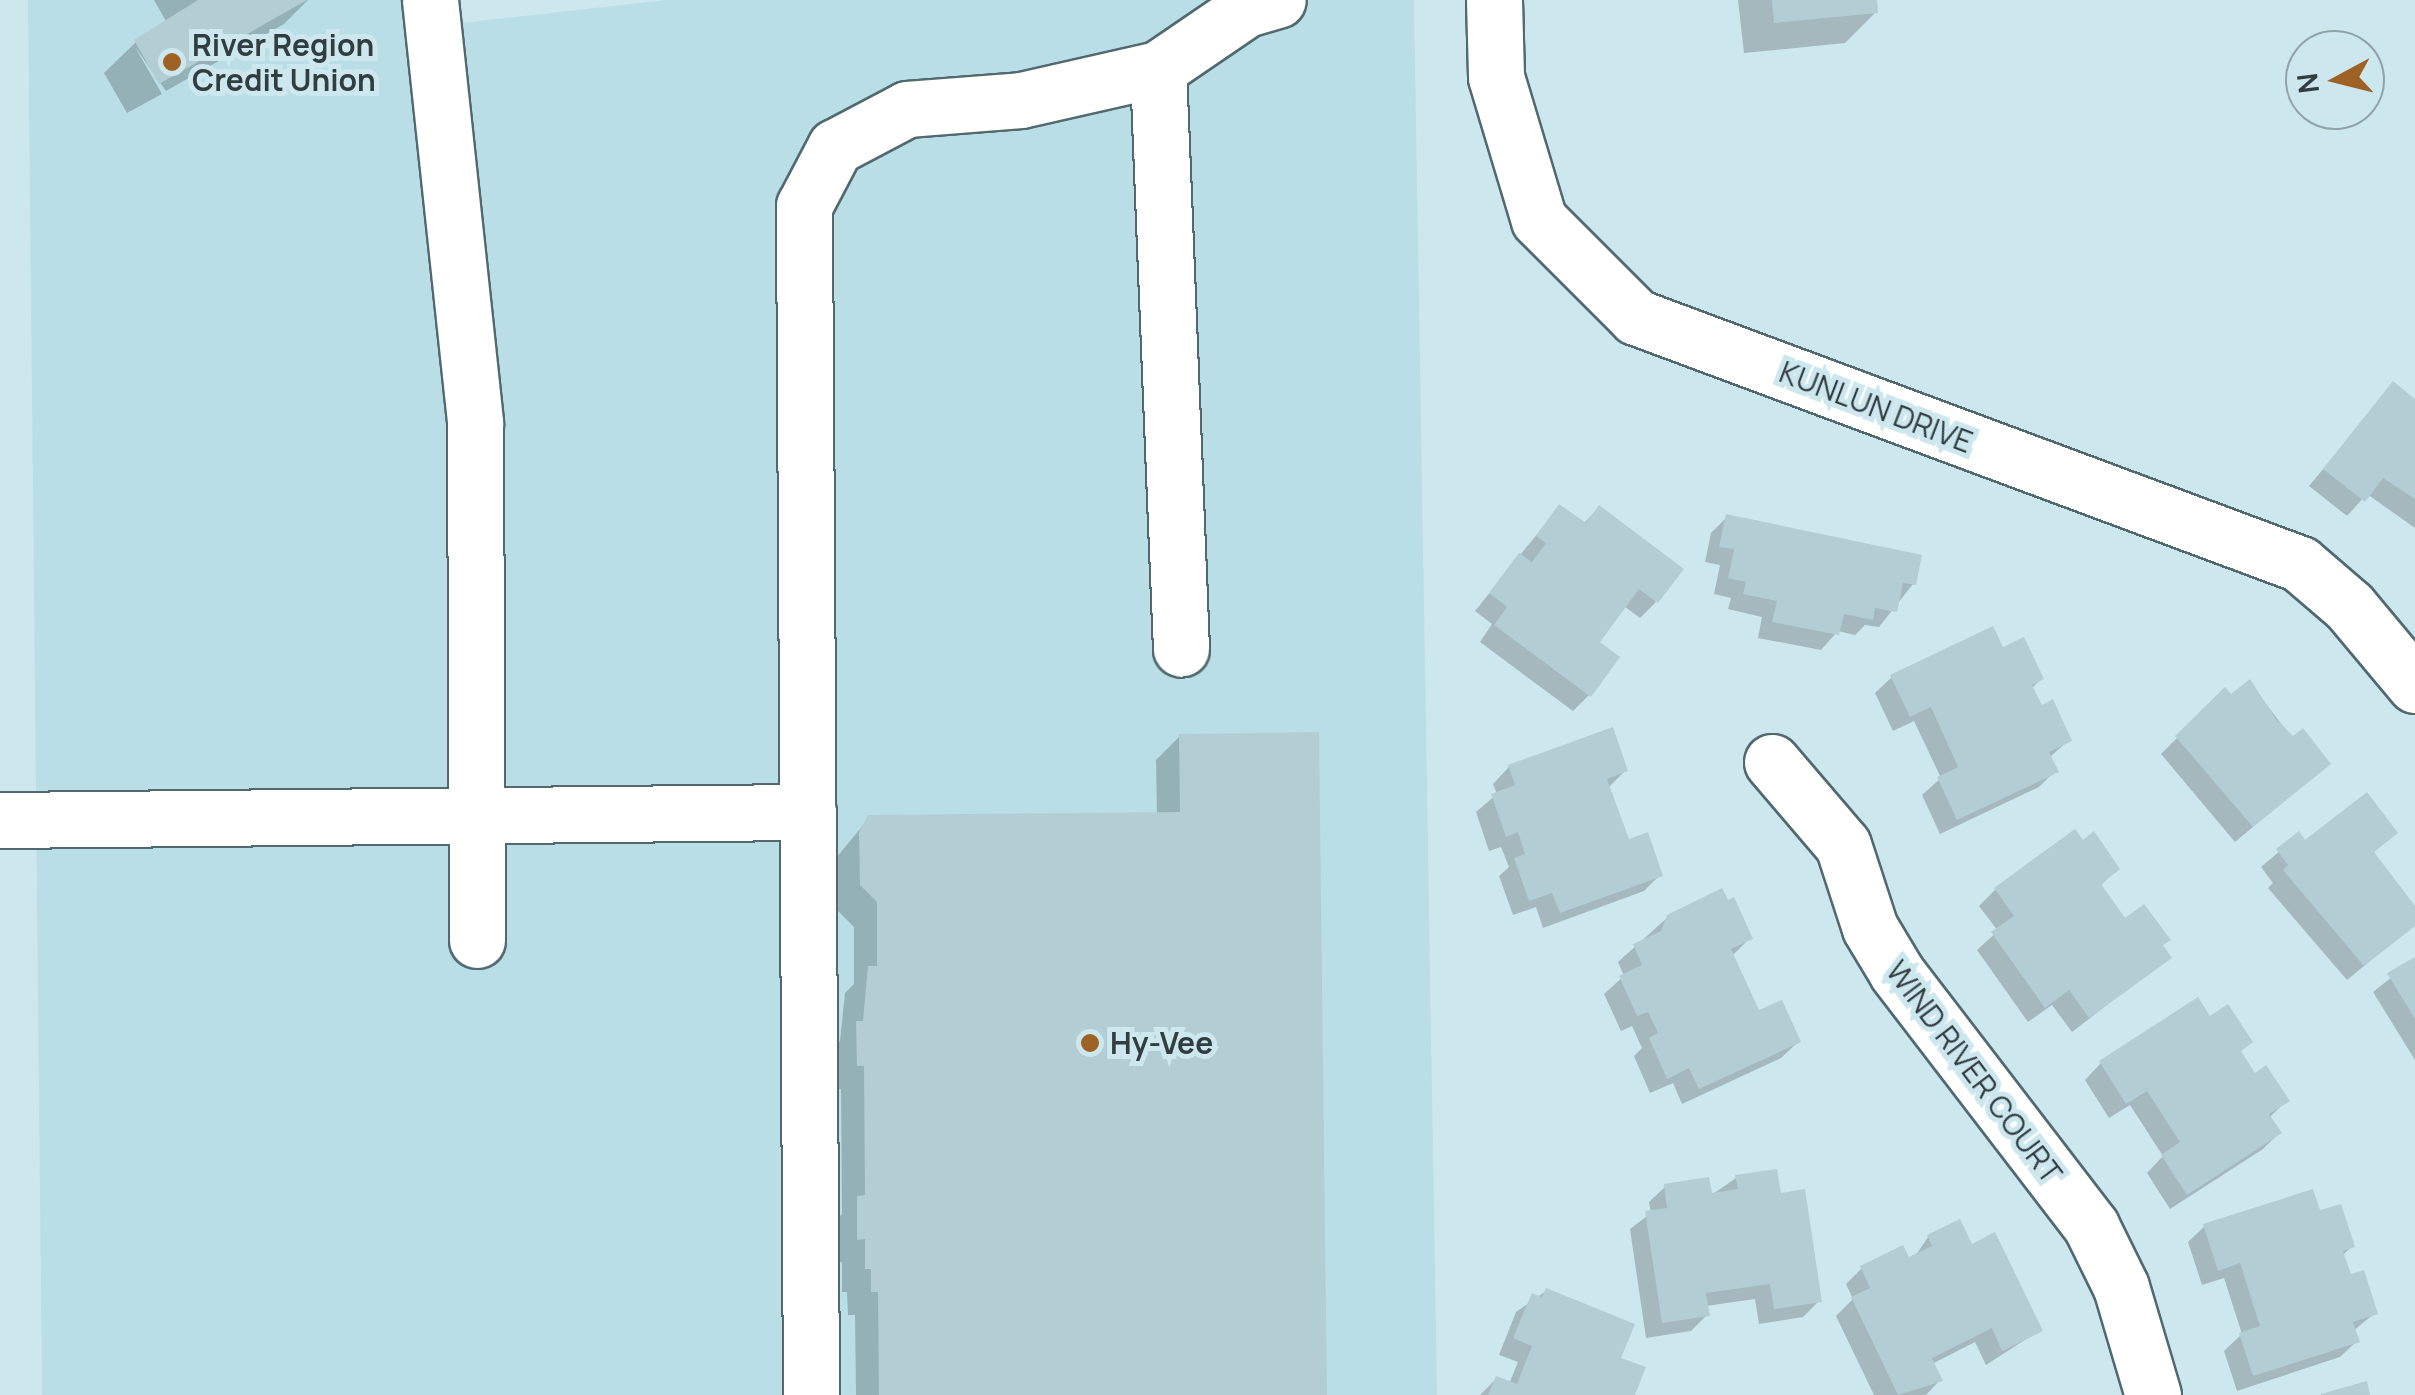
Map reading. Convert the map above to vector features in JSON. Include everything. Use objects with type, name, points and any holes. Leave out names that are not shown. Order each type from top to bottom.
[{"type":"street","points":[[430,0],[475,423],[477,940]]},
{"type":"street","points":[[811,1395],[804,206],[835,146],[907,109],[1021,100],[1158,69],[1246,9],[1278,0]]},
{"type":"street","name":"KUNLUN DRIVE","points":[[1494,0],[1496,77],[1539,220],[1636,317],[2300,564],[2349,606],[2415,685]]},
{"type":"street","points":[[1158,69],[1180,650]]},
{"type":"street","name":"WIND RIVER COURT","points":[[1772,762],[1843,845],[1870,928],[1897,973],[2091,1226],[2121,1286],[2154,1395]]},
{"type":"street","points":[[0,820],[808,812]]},
{"type":"shaded area","points":[[28,0],[457,0],[460,23],[666,0],[1414,0],[1437,1395],[42,1395]]},
{"type":"building","name":"River Region Credit Union","points":[[198,0],[307,0],[159,84],[134,40]]},
{"type":"building","points":[[1772,0],[1877,0],[1878,13],[1774,23]]},
{"type":"building","points":[[2393,381],[2415,399],[2415,499],[2383,478],[2365,502],[2323,469]]},
{"type":"building","points":[[1559,504],[1586,523],[1599,505],[1684,569],[1658,603],[1639,589],[1600,642],[1620,657],[1591,697],[1494,625],[1507,607],[1489,593],[1519,553],[1532,562],[1546,543],[1536,536]]},
{"type":"building","points":[[1726,514],[1922,555],[1916,585],[1903,583],[1897,612],[1875,608],[1873,620],[1844,614],[1839,635],[1772,622],[1777,601],[1743,594],[1746,582],[1728,578],[1734,549],[1719,547]]},
{"type":"building","points":[[1993,626],[2003,647],[2024,637],[2044,679],[2032,685],[2042,705],[2053,699],[2072,741],[2049,752],[2059,772],[1957,820],[1937,777],[1958,767],[1931,707],[1910,717],[1890,675]]},
{"type":"building","points":[[2250,679],[2276,719],[2293,736],[2303,728],[2331,764],[2253,827],[2175,736],[2225,687],[2231,694]]},
{"type":"building","points":[[1613,727],[1628,771],[1607,779],[1629,839],[1648,832],[1663,876],[1560,913],[1552,893],[1529,901],[1514,858],[1525,854],[1518,832],[1506,837],[1491,794],[1515,785],[1508,765]]},
{"type":"building","name":"Hy-Vee","points":[[1319,732],[1327,1395],[879,1395],[878,1292],[871,1292],[871,1269],[865,1269],[865,1239],[857,1240],[857,1196],[865,1195],[864,1066],[857,1066],[856,1021],[863,1021],[868,966],[877,966],[877,902],[860,885],[859,832],[868,815],[1180,812],[1179,734]]},
{"type":"building","points":[[2367,792],[2398,833],[2374,852],[2415,906],[2415,926],[2364,966],[2283,870],[2288,865],[2276,849],[2299,831],[2305,840]]},
{"type":"building","points":[[2075,829],[2083,840],[2094,831],[2120,869],[2101,884],[2125,918],[2144,904],[2171,940],[2163,945],[2172,958],[2089,1018],[2069,990],[2045,1008],[1991,932],[2014,916],[1994,888]]},
{"type":"building","points":[[1722,888],[1728,900],[1734,897],[1753,939],[1731,949],[1759,1010],[1782,1000],[1801,1042],[1699,1089],[1689,1068],[1667,1079],[1649,1038],[1658,1033],[1648,1012],[1637,1016],[1619,976],[1642,965],[1633,944],[1661,931],[1667,915]]},
{"type":"building","points":[[2415,957],[2415,1019],[2387,973]]},
{"type":"building","points":[[2198,997],[2210,1016],[2228,1004],[2253,1042],[2241,1051],[2255,1073],[2266,1065],[2290,1101],[2269,1114],[2282,1133],[2187,1195],[2161,1155],[2180,1142],[2147,1091],[2126,1104],[2099,1061]]},
{"type":"building","points":[[1777,1169],[1781,1193],[1805,1189],[1822,1302],[1774,1309],[1770,1284],[1706,1293],[1710,1316],[1662,1323],[1645,1211],[1667,1208],[1664,1184],[1709,1177],[1712,1193],[1738,1189],[1735,1175]]},
{"type":"building","points":[[2313,1189],[2320,1210],[2341,1204],[2355,1247],[2343,1251],[2351,1274],[2364,1270],[2378,1314],[2353,1322],[2360,1342],[2253,1376],[2239,1333],[2260,1326],[2240,1263],[2218,1271],[2203,1224]]},
{"type":"building","points":[[1960,1219],[1972,1244],[1995,1232],[2043,1331],[2002,1351],[1992,1328],[1932,1358],[1943,1381],[1898,1395],[1851,1297],[1870,1288],[1860,1266],[1903,1245],[1909,1257],[1932,1246],[1927,1235]]},
{"type":"building","points":[[1546,1288],[1635,1324],[1621,1358],[1646,1367],[1635,1395],[1488,1395],[1496,1376],[1517,1384],[1532,1346],[1513,1338],[1532,1293],[1542,1297]]},
{"type":"building","points":[[2367,1381],[2370,1395],[2321,1395],[2321,1394]]},
{"type":"place","name":"River Region Credit Union","points":[[172,62]]},
{"type":"place","name":"Hy-Vee","points":[[1090,1043]]}]
